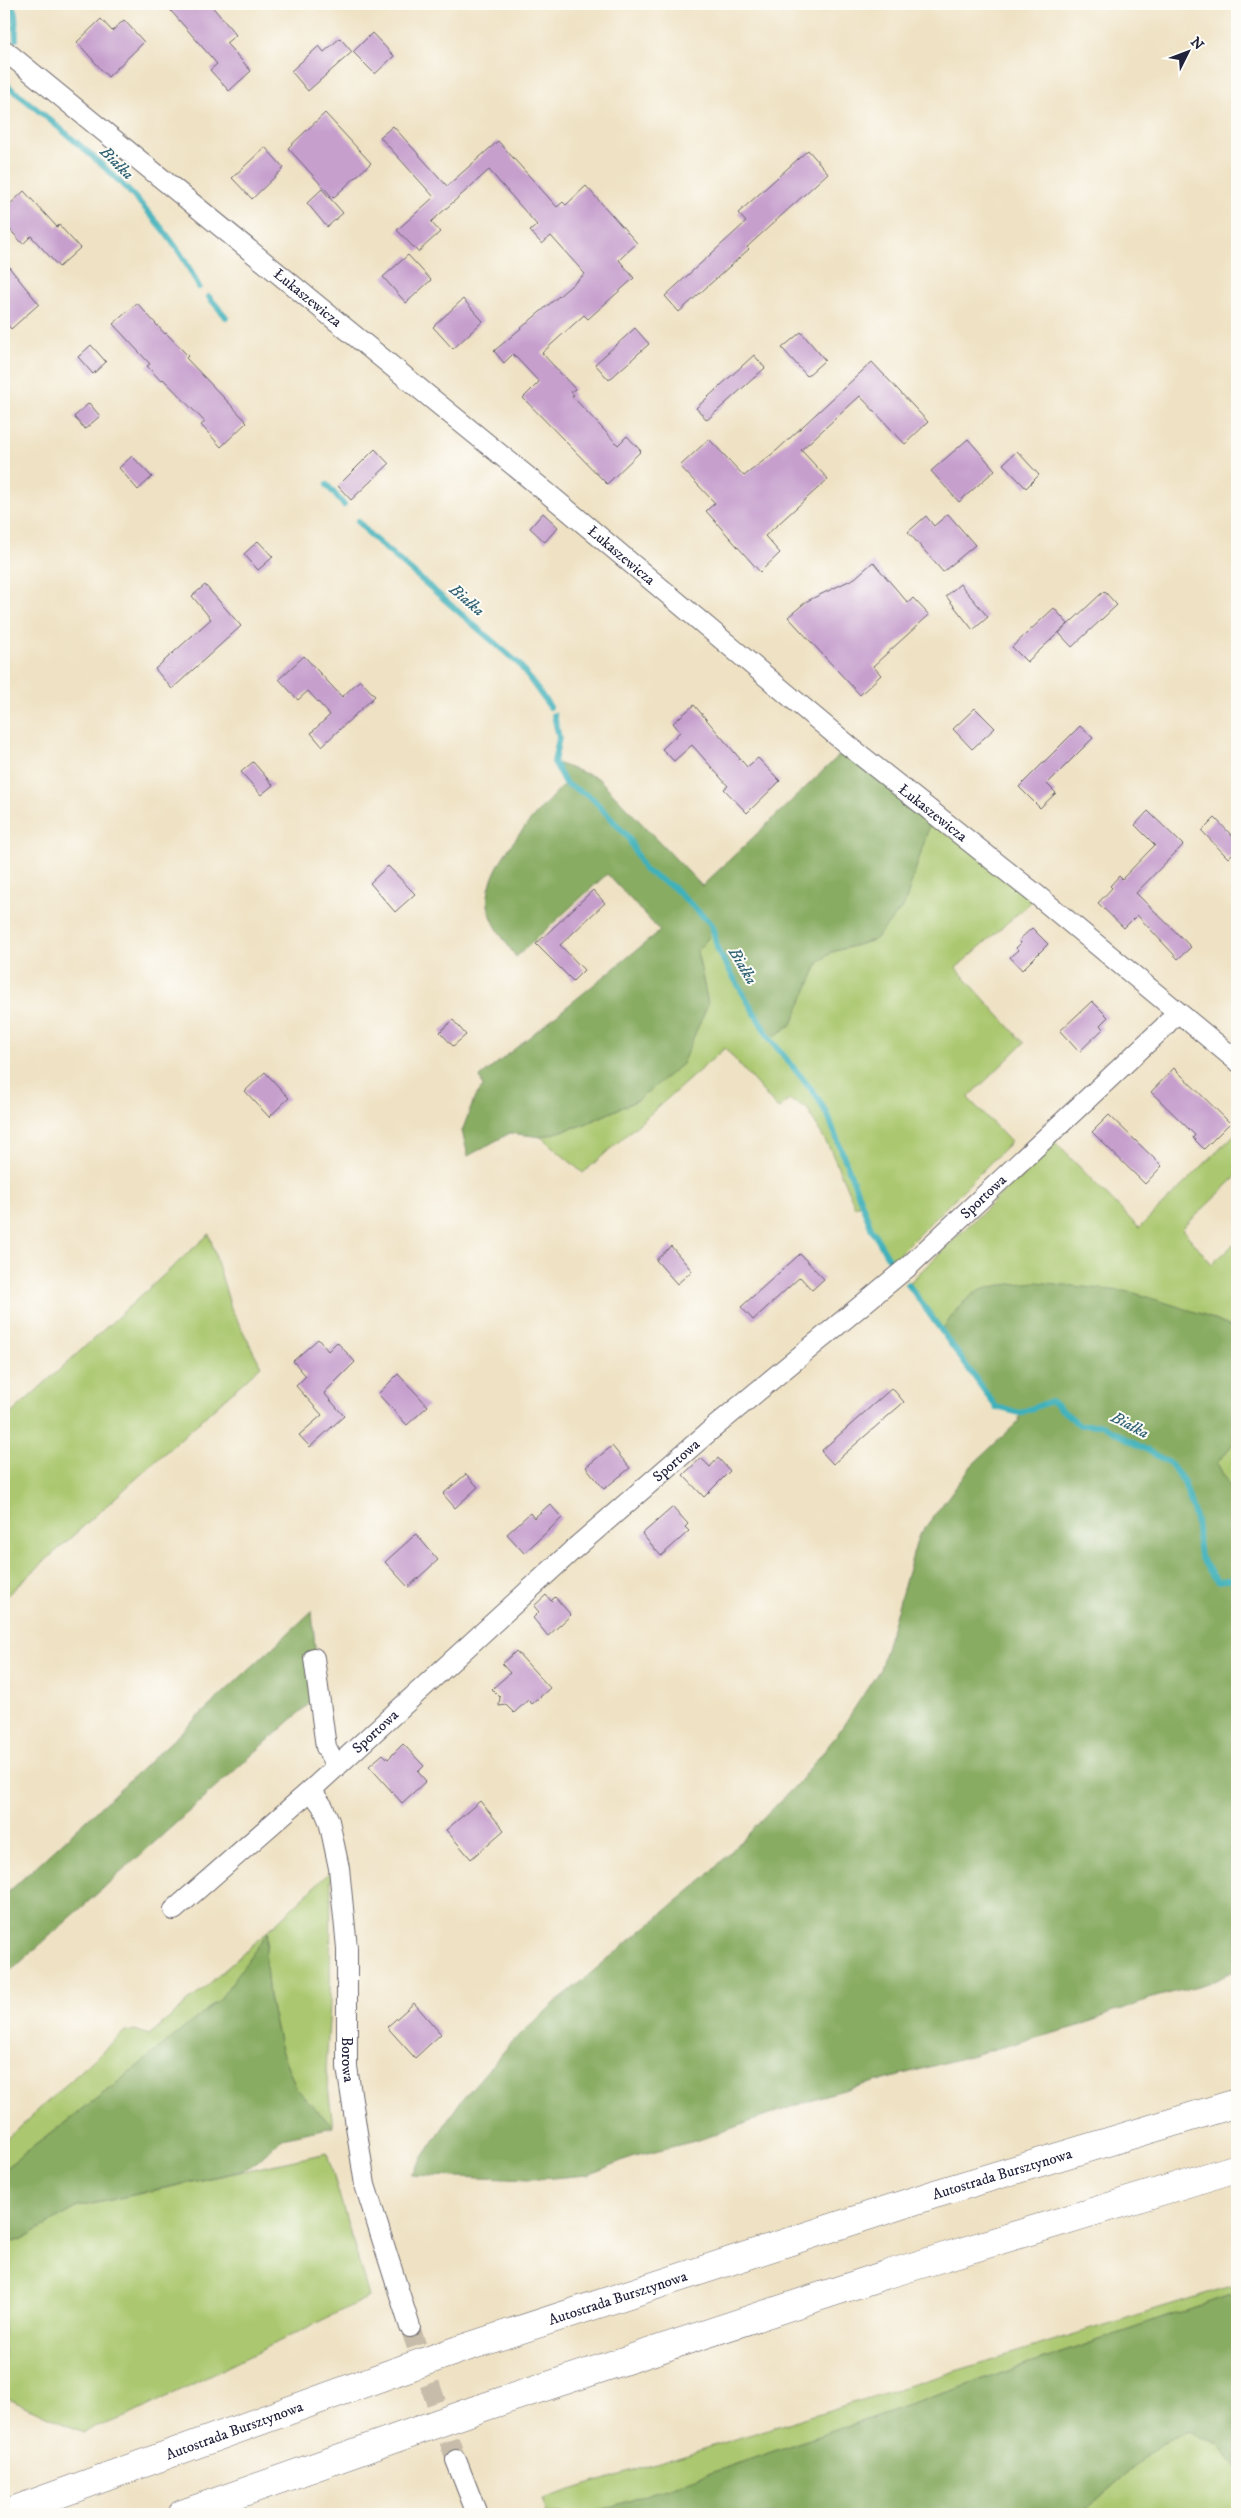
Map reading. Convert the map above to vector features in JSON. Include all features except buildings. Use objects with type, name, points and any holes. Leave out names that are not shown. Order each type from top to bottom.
[{"type":"highway","name":"Autostrada Bursztynowa","points":[[4,2514],[458,2350],[926,2197],[1237,2104]]},
{"type":"highway","points":[[182,2514],[478,2409],[876,2278],[1237,2168]]},
{"type":"street","name":"Łukaszewicza","points":[[4,50],[545,491],[849,746],[1038,896],[1237,1060]]},
{"type":"street","name":"Sportowa","points":[[174,1910],[311,1790],[575,1548],[668,1467],[909,1266],[1150,1041],[1178,1012]]},
{"type":"street","points":[[314,1658],[326,1747],[336,1766]]},
{"type":"street","name":"Borowa","points":[[311,1790],[323,1807],[339,1868],[347,1948],[347,2067],[365,2185],[410,2326]]},
{"type":"street","points":[[456,2460],[477,2514]]},
{"type":"green space","points":[[849,746],[933,814],[904,906],[874,940],[832,952],[819,962],[792,1024],[770,1039],[718,951],[712,926],[708,938],[697,951],[708,1004],[682,1064],[638,1100],[583,1125],[541,1137],[510,1133],[468,1156],[462,1131],[475,1097],[483,1087],[480,1077],[660,931],[607,874],[516,957],[502,936],[493,920],[488,904],[491,881],[507,850],[518,835],[565,783],[554,762],[598,778],[702,886]]},
{"type":"green space","points":[[933,814],[1038,896],[956,968],[1024,1043],[968,1098],[1011,1142],[891,1262],[872,1230],[861,1203],[855,1207],[831,1151],[806,1107],[789,1100],[778,1109],[725,1048],[583,1173],[541,1137],[583,1125],[638,1100],[708,1004],[697,951],[708,938],[712,925],[718,951],[769,1038],[792,1024],[819,962],[832,952],[874,940],[904,906]]},
{"type":"green space","points":[[1237,1132],[1237,1176],[1182,1229],[1212,1264],[1233,1245],[1237,1250],[1237,1330],[1202,1314],[962,1302],[942,1330],[908,1284],[1055,1142],[1139,1228]]},
{"type":"green space","points":[[209,1234],[231,1308],[261,1366],[4,1598],[4,1420]]},
{"type":"green space","points":[[1036,1282],[1131,1292],[1202,1314],[1237,1330],[1237,1439],[1217,1463],[1237,1502],[1237,1969],[1209,1983],[1148,1999],[1076,2027],[822,2096],[699,2140],[631,2157],[588,2175],[529,2180],[411,2175],[460,2102],[511,2043],[555,2003],[706,1877],[797,1784],[837,1735],[880,1669],[918,1537],[972,1465],[1018,1422],[1020,1414],[996,1407],[942,1330],[963,1303],[981,1290],[1003,1285]]},
{"type":"green space","points":[[1237,1439],[1237,1502],[1217,1463]]},
{"type":"green space","points":[[312,1611],[319,1695],[4,1977],[4,1896]]},
{"type":"green space","points":[[331,1871],[330,2003],[326,2070],[333,2127],[296,2088],[281,2050],[269,1997],[265,1957],[268,1933],[221,1999],[113,2086],[4,2169],[4,2141],[123,2033],[135,2030],[149,2035],[242,1955]]},
{"type":"green space","points":[[268,1932],[265,1957],[269,1997],[281,2050],[296,2088],[333,2127],[282,2138],[258,2161],[241,2171],[78,2207],[20,2240],[4,2244],[4,2169],[113,2086],[220,1999]]},
{"type":"green space","points":[[327,2153],[369,2297],[126,2417],[83,2432],[4,2397],[4,2244],[20,2240],[78,2207]]},
{"type":"green space","points":[[1237,2284],[1237,2293],[590,2514],[547,2514],[542,2499]]},
{"type":"green space","points":[[1237,2293],[1237,2469],[1218,2444],[1189,2432],[1160,2444],[1081,2514],[590,2514]]},
{"type":"green space","points":[[1189,2432],[1218,2444],[1237,2469],[1237,2514],[1081,2514],[1160,2444]]},
{"type":"waterway","name":"Białka","points":[[11,4],[15,12],[16,39]]},
{"type":"waterway","name":"Białka","points":[[5,71],[7,85],[98,162],[140,203],[178,250],[199,287]]},
{"type":"waterway","name":"Białka","points":[[209,297],[226,317]]},
{"type":"waterway","name":"Białka","points":[[327,485],[344,505]]},
{"type":"waterway","name":"Białka","points":[[358,521],[371,536],[519,664],[550,707]]},
{"type":"waterway","name":"Białka","points":[[554,715],[559,738],[554,762],[565,783],[592,798],[628,837],[644,870],[673,887],[712,925],[718,951],[770,1039],[816,1095],[829,1118],[872,1230],[891,1262]]},
{"type":"waterway","name":"Białka","points":[[908,1284],[996,1407],[1020,1413],[1051,1401],[1080,1425],[1102,1425],[1170,1463],[1184,1482],[1196,1520],[1200,1557],[1217,1581],[1237,1579]]},
{"type":"tunnel","points":[[410,2327],[456,2460]]}]
